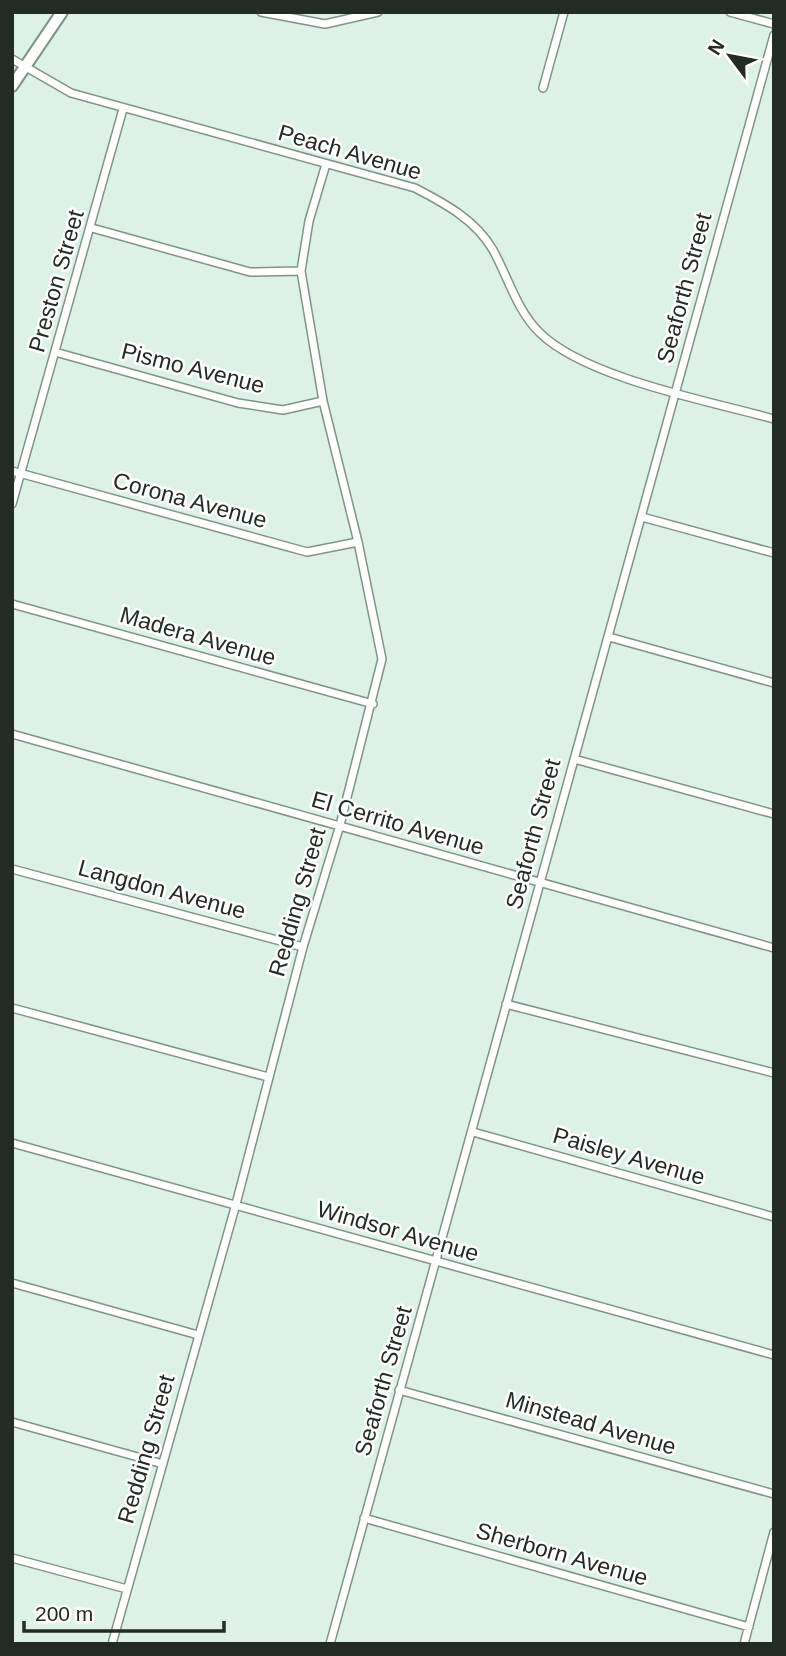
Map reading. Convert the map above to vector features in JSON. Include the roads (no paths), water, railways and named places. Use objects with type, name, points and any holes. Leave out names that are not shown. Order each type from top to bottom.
[{"type":"street","points":[[12,86],[62,12]]},
{"type":"street","points":[[261,12],[325,24],[378,12]]},
{"type":"street","points":[[543,88],[564,12]]},
{"type":"street","points":[[730,12],[774,24]]},
{"type":"street","name":"Seaforth Street","points":[[330,1644],[774,35]]},
{"type":"street","name":"Peach Avenue","points":[[12,59],[71,93],[415,188],[454,208],[492,247],[512,291],[539,332],[575,360],[774,419]]},
{"type":"street","name":"Preston Street","points":[[12,504],[16,472],[92,228],[123,109]]},
{"type":"street","name":"Redding Street","points":[[112,1644],[236,1204],[303,947],[340,825],[373,704],[382,659],[358,542],[323,401],[301,271],[309,221],[326,164]]},
{"type":"street","points":[[92,228],[250,272],[301,271]]},
{"type":"street","name":"Pismo Avenue","points":[[55,352],[238,403],[283,410],[323,401]]},
{"type":"street","name":"Corona Avenue","points":[[16,472],[307,552],[358,542]]},
{"type":"street","points":[[642,517],[774,552]]},
{"type":"street","name":"Madera Avenue","points":[[12,604],[373,704]]},
{"type":"street","points":[[609,636],[774,683]]},
{"type":"street","name":"El Cerrito Avenue","points":[[12,734],[774,948]]},
{"type":"street","points":[[574,759],[774,814]]},
{"type":"street","name":"Langdon Avenue","points":[[12,869],[303,947]]},
{"type":"street","points":[[506,1004],[774,1073]]},
{"type":"street","points":[[12,1008],[268,1077]]},
{"type":"street","name":"Paisley Avenue","points":[[473,1132],[774,1217]]},
{"type":"street","name":"Windsor Avenue","points":[[12,1143],[774,1355]]},
{"type":"street","points":[[12,1283],[198,1335]]},
{"type":"street","name":"Minstead Avenue","points":[[399,1390],[774,1494]]},
{"type":"street","points":[[12,1422],[163,1464]]},
{"type":"street","name":"Sherborn Avenue","points":[[364,1518],[749,1627]]},
{"type":"street","points":[[744,1644],[774,1532]]},
{"type":"street","points":[[12,1558],[127,1589]]}]
